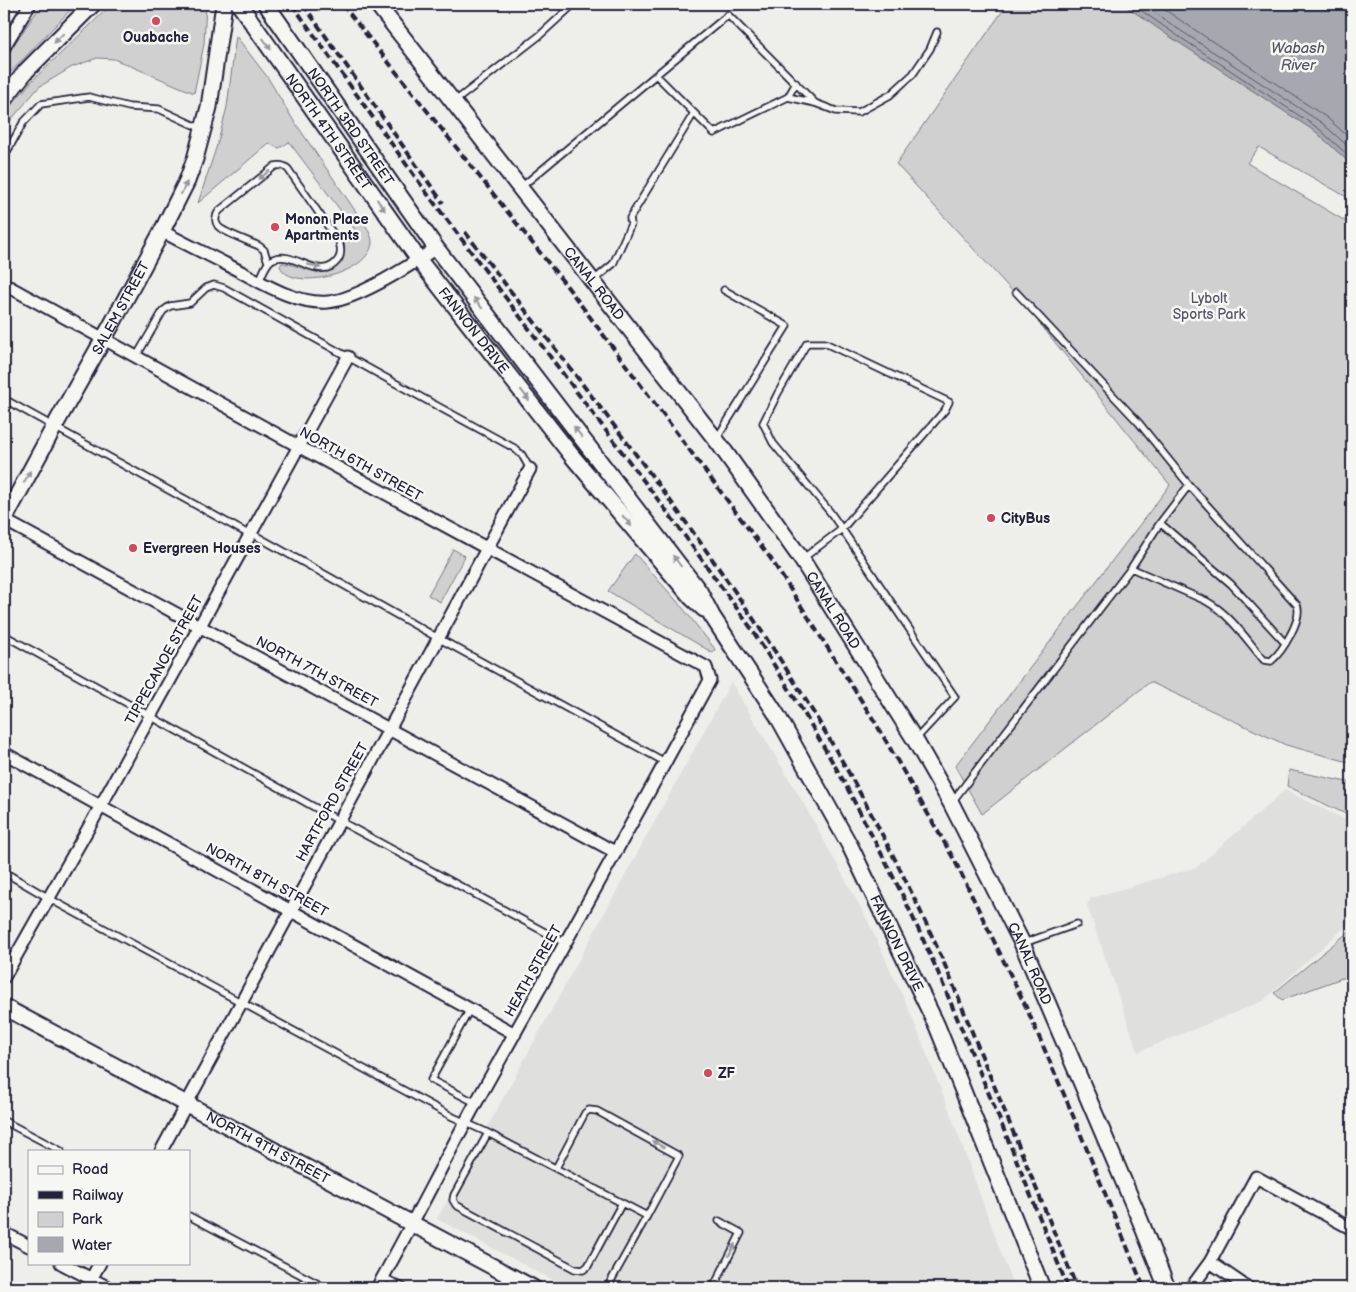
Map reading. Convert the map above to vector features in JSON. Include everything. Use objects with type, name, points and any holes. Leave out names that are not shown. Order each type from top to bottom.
[{"type":"main road","points":[[4,99],[26,71],[93,4]]},
{"type":"main road","name":"SALEM STREET","points":[[4,520],[104,339],[187,181],[204,130],[213,85],[224,4]]},
{"type":"main road","name":"NORTH 4TH STREET","points":[[239,4],[420,260]]},
{"type":"main road","name":"NORTH 3RD STREET","points":[[266,4],[436,248]]},
{"type":"main road","name":"CANAL ROAD","points":[[377,4],[716,440],[802,560],[915,740],[951,803],[1022,943],[1168,1288]]},
{"type":"main road","name":"FANNON DRIVE","points":[[436,248],[700,591],[712,616],[777,715],[850,846],[937,1026],[1042,1288]]},
{"type":"main road","name":"FANNON DRIVE","points":[[420,260],[572,456],[692,598],[712,616]]},
{"type":"main road","name":"NORTH 9TH STREET","points":[[4,1007],[532,1288]]},
{"type":"street","points":[[4,48],[30,4]]},
{"type":"street","points":[[162,231],[290,296],[312,302],[329,302],[350,296],[420,260],[436,248]]},
{"type":"street","name":"NORTH 6TH STREET","points":[[6,290],[104,339],[299,447],[706,667]]},
{"type":"street","name":"TIPPECANOE STREET","points":[[4,977],[101,806],[348,357]]},
{"type":"street","name":"HARTFORD STREET","points":[[162,1150],[530,469]]},
{"type":"street","name":"NORTH 7TH STREET","points":[[4,520],[616,852]]},
{"type":"street","name":"HEATH STREET","points":[[377,1288],[476,1103],[710,680],[706,667]]},
{"type":"street","name":"NORTH 8TH STREET","points":[[4,753],[515,1034]]},
{"type":"street","points":[[1191,1288],[1210,1262],[1256,1177],[1352,1229]]},
{"type":"street","points":[[4,1233],[28,1245]]},
{"type":"street","points":[[1210,1262],[1248,1288]]},
{"type":"street","points":[[62,1264],[88,1284],[109,1288]]},
{"type":"street","points":[[88,1284],[99,1264]]},
{"type":"lane","points":[[454,102],[539,36],[574,4]]},
{"type":"lane","points":[[520,188],[728,15],[816,103]]},
{"type":"lane","points":[[788,97],[816,103],[836,111],[859,112],[890,95],[913,74],[930,49],[937,32]]},
{"type":"lane","points":[[656,75],[714,133],[788,97],[796,83]]},
{"type":"lane","points":[[4,157],[22,123],[42,104],[89,96],[129,107],[159,109],[204,130]]},
{"type":"lane","points":[[592,281],[613,264],[631,224],[630,218],[694,113]]},
{"type":"lane","points":[[259,281],[268,262],[273,259],[284,256],[312,267],[325,268],[338,259],[341,251],[339,242],[288,169],[279,165],[275,166],[219,211],[216,218],[220,228],[264,250],[268,262]]},
{"type":"lane","points":[[136,357],[163,311],[170,306],[190,303],[206,288],[214,285],[224,288],[514,448],[522,455],[530,469]]},
{"type":"lane","points":[[716,440],[787,326],[724,290]]},
{"type":"lane","points":[[1016,292],[1139,423],[1189,485],[1297,605],[1298,617],[1276,657],[1271,661],[1264,660],[1217,607],[1131,568]]},
{"type":"lane","points":[[802,560],[842,529],[945,410],[949,402],[826,343],[807,343],[763,423],[773,443],[842,529],[955,697],[915,740]]},
{"type":"lane","points":[[4,399],[665,762]]},
{"type":"lane","points":[[951,803],[1131,568],[1160,523],[1189,485]]},
{"type":"lane","points":[[1160,523],[1231,584],[1284,643]]},
{"type":"lane","points":[[4,634],[565,943]]},
{"type":"lane","points":[[4,872],[49,899],[466,1123],[647,1216]]},
{"type":"lane","points":[[1022,943],[1077,924]]},
{"type":"lane","points":[[470,1009],[431,1080],[476,1103]]},
{"type":"lane","points":[[556,1168],[585,1113],[589,1110],[597,1111],[679,1156],[607,1288]]},
{"type":"lane","points":[[4,1121],[59,1150]]},
{"type":"lane","points":[[488,1133],[454,1195],[453,1200],[456,1205],[576,1269],[583,1270],[588,1266],[622,1203]]},
{"type":"lane","points":[[190,1217],[326,1288]]},
{"type":"lane","points":[[712,1288],[741,1233],[720,1221]]},
{"type":"lane","points":[[383,1277],[405,1288]]},
{"type":"shaded area","points":[[731,682],[804,804],[867,919],[913,1019],[951,1115],[1014,1288],[568,1288],[437,1219]]},
{"type":"shaded area","points":[[1285,790],[1352,823],[1352,915],[1345,927],[1263,1001],[1138,1052],[1087,905],[1091,898],[1197,867]]},
{"type":"green space","points":[[42,4],[76,4],[4,79],[4,62]]},
{"type":"green space","points":[[112,4],[206,4],[204,44],[194,93],[114,59],[97,58],[72,67],[39,87],[4,128],[4,114],[32,81]]},
{"type":"green space","name":"Lybolt Sports Park","points":[[1002,4],[1123,4],[1316,132],[1352,165],[1352,200],[1259,147],[1247,163],[1352,225],[1352,763],[1286,745],[1150,682],[982,814],[955,766],[1170,485],[1024,304],[896,164],[1006,6]]},
{"type":"green space","points":[[236,36],[268,78],[292,118],[372,238],[368,253],[359,263],[345,271],[313,279],[298,278],[287,274],[280,266],[282,263],[316,272],[329,270],[336,266],[343,258],[344,240],[356,231],[289,142],[279,148],[269,143],[198,203],[218,142],[227,107]]},
{"type":"green space","points":[[453,549],[465,556],[440,602],[428,595]]},
{"type":"green space","points":[[635,554],[682,607],[715,649],[713,653],[608,591]]},
{"type":"green space","points":[[1289,770],[1352,783],[1352,817],[1287,786]]},
{"type":"green space","points":[[1352,929],[1352,978],[1342,978],[1282,1000],[1274,993]]},
{"type":"water","name":"Wabash River","points":[[1123,4],[1352,4],[1352,165],[1316,132]]},
{"type":"railway","points":[[292,4],[426,192],[674,521],[751,628],[804,713],[843,780],[904,898],[937,970],[1068,1288]]},
{"type":"railway","points":[[303,4],[443,203]]},
{"type":"railway","points":[[342,4],[569,289],[771,559],[875,722],[955,861],[1027,1009],[1144,1288]]},
{"type":"railway","points":[[465,232],[617,430],[716,564],[808,703],[850,775],[899,868],[944,963],[1077,1288]]},
{"type":"place","name":"Ouabache","points":[[156,21]]},
{"type":"place","name":"Monon Place Apartments","points":[[275,227]]},
{"type":"place","name":"CityBus","points":[[991,518]]},
{"type":"place","name":"Evergreen Houses","points":[[133,548]]},
{"type":"place","name":"ZF","points":[[708,1073]]}]
